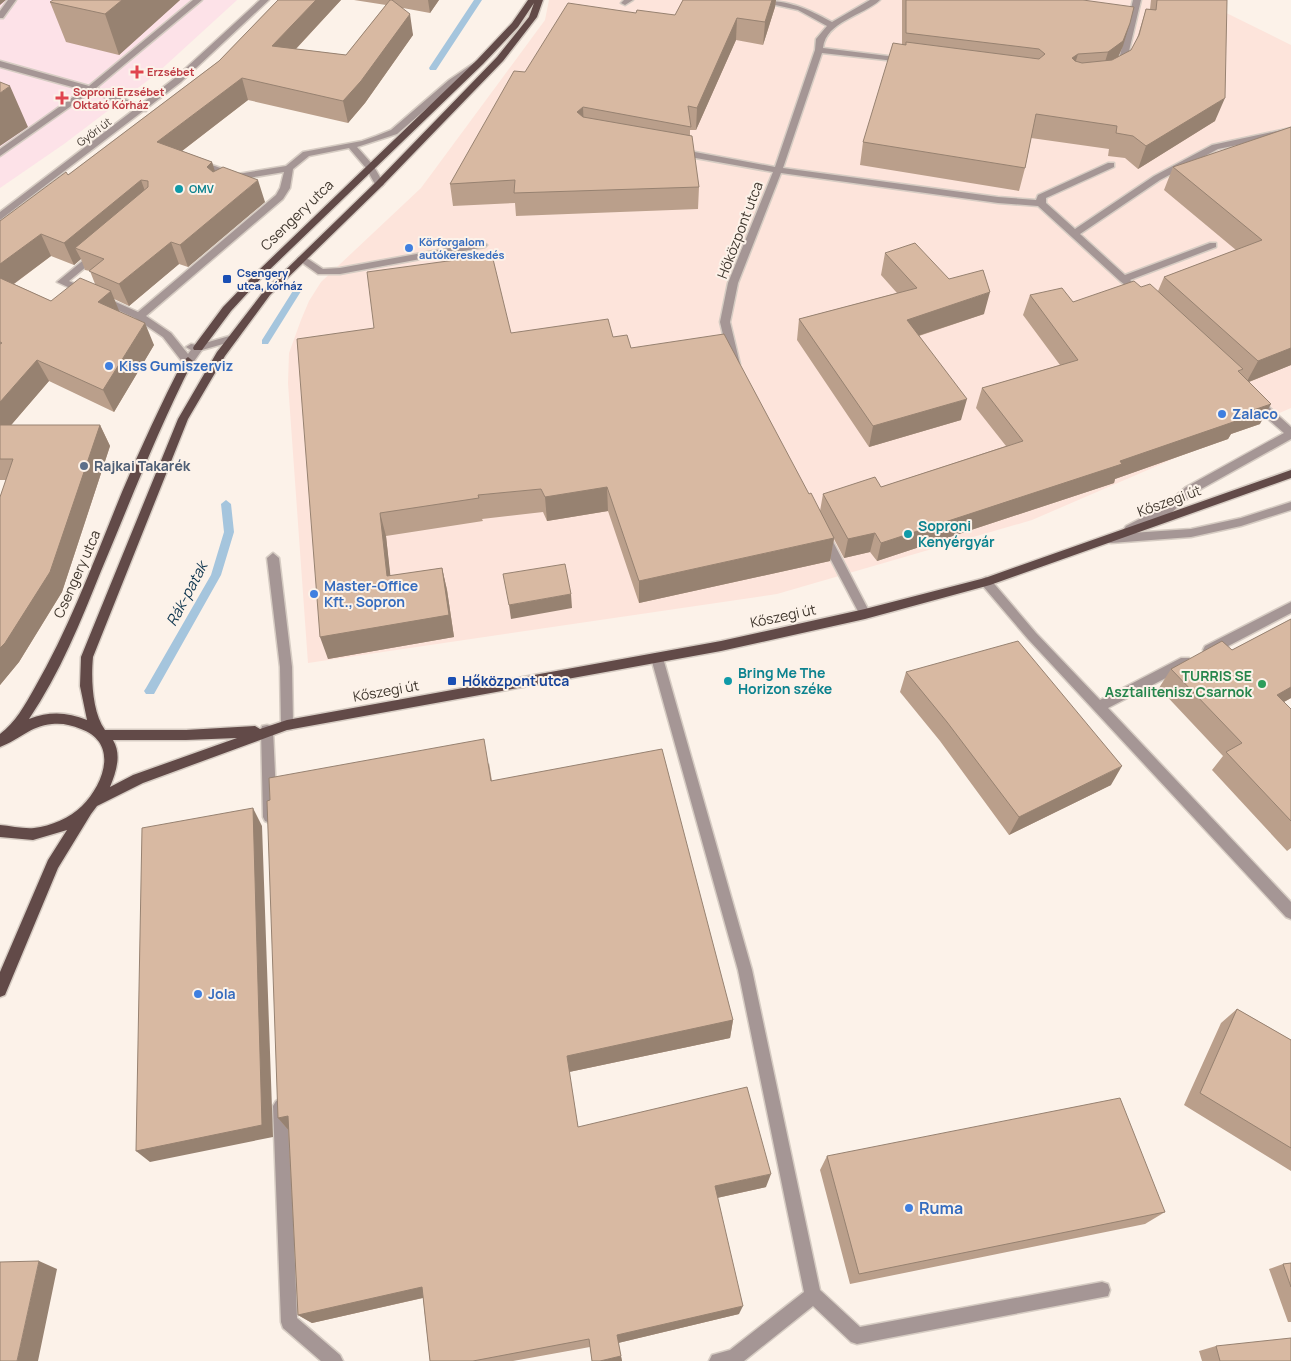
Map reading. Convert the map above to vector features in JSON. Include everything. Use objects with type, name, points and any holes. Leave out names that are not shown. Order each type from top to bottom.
[{"type":"main road","name":"Csengery utca","points":[[198,348],[227,309],[261,273],[480,62],[515,26],[532,0]]},
{"type":"main road","points":[[0,990],[53,864],[107,783],[112,766],[110,749],[100,732],[85,694],[87,658],[183,419],[233,338],[267,293],[379,184],[500,59],[533,17],[539,0]]},
{"type":"main road","name":"Csengery utca","points":[[14,730],[39,694],[60,655],[165,405],[188,361]]},
{"type":"main road","name":"Kőszegi út","points":[[94,804],[138,779],[267,730],[721,646],[865,614],[986,582],[1291,474]]},
{"type":"main road","points":[[0,741],[14,730],[37,721],[59,718],[81,721],[100,732]]},
{"type":"main road","name":"Kőszegi út","points":[[100,732],[186,735],[267,730]]},
{"type":"main road","points":[[0,831],[14,835],[41,834],[55,830],[75,820],[94,804]]},
{"type":"street","points":[[0,16],[12,0]]},
{"type":"street","points":[[0,153],[90,89],[198,0]]},
{"type":"street","name":"Győri út","points":[[0,218],[143,109],[178,80],[265,0]]},
{"type":"street","points":[[757,0],[800,8],[832,26],[876,0]]},
{"type":"street","points":[[1113,74],[1123,65],[1131,11],[1137,0]]},
{"type":"street","name":"Hőközpont utca","points":[[739,373],[725,322],[733,283],[778,170],[819,50],[820,39],[832,26]]},
{"type":"street","points":[[819,50],[915,62]]},
{"type":"street","points":[[196,170],[203,165],[233,180],[290,168],[306,154],[364,143],[394,132],[452,82],[480,62]]},
{"type":"street","points":[[0,64],[90,89],[143,109]]},
{"type":"street","points":[[1074,234],[1157,178],[1215,147],[1291,131]]},
{"type":"street","points":[[351,145],[370,167],[379,184]]},
{"type":"street","points":[[673,151],[778,170],[998,200],[1028,200],[1041,204],[1144,298]]},
{"type":"street","points":[[1041,204],[1041,197],[1111,164]]},
{"type":"street","points":[[139,316],[280,197],[290,168]]},
{"type":"street","points":[[302,259],[321,272],[340,271],[482,245]]},
{"type":"street","points":[[1123,278],[1212,245]]},
{"type":"street","points":[[100,250],[62,282],[139,316],[167,335],[188,361]]},
{"type":"street","points":[[176,346],[198,348],[233,338]]},
{"type":"street","name":"Csengery utca","points":[[188,361],[198,348]]},
{"type":"street","points":[[1111,539],[1167,510],[1190,490],[1291,433],[1245,392]]},
{"type":"street","points":[[1111,539],[1191,533],[1241,522],[1291,506]]},
{"type":"street","points":[[820,528],[865,614]]},
{"type":"street","points":[[273,558],[286,667],[287,725]]},
{"type":"street","points":[[986,582],[1032,636],[1291,912]]},
{"type":"street","points":[[1098,707],[1291,607]]},
{"type":"street","points":[[657,658],[745,970],[813,1295],[857,1336],[1102,1290]]},
{"type":"street","points":[[267,730],[271,831]]},
{"type":"street","points":[[280,1087],[289,1322],[334,1361]]},
{"type":"street","points":[[718,1361],[734,1358],[813,1295]]},
{"type":"shaded area","name":"Soproni Erzsébet Oktató Kórház","points":[[0,0],[237,0],[155,75],[64,144],[0,188]]},
{"type":"shaded area","points":[[549,0],[1200,0],[1291,45],[1291,408],[1032,520],[777,594],[308,663],[288,383],[289,353],[309,301],[321,282],[421,188],[545,20]]},
{"type":"building","points":[[53,0],[122,0],[105,14],[50,2]]},
{"type":"building","points":[[278,0],[316,0],[272,46],[346,55],[390,0],[410,14],[361,81],[343,101],[242,78],[157,142],[212,162],[207,167],[213,172],[223,167],[258,180],[180,245],[171,242],[119,284],[89,271],[104,259],[75,248],[148,187],[148,181],[141,180],[64,243],[41,234],[0,264],[0,221],[66,172],[68,175],[219,61]]},
{"type":"building","points":[[683,0],[772,0],[765,22],[737,18],[697,108],[688,106],[691,127],[583,107],[577,112],[583,117],[692,136],[699,187],[514,193],[515,180],[450,184],[514,71],[525,72],[568,3],[636,13],[637,10],[675,15]]},
{"type":"building","points":[[906,0],[1083,0],[1134,7],[1123,41],[1108,52],[1078,54],[1072,58],[1082,63],[1112,60],[1131,50],[1139,35],[1146,9],[1156,10],[1157,0],[1227,0],[1225,98],[1146,146],[1133,136],[1116,133],[1117,126],[1036,114],[1025,168],[863,142],[893,43],[906,45],[906,42],[1039,59],[1045,54],[1039,49],[906,33]]},
{"type":"building","points":[[0,82],[10,86],[0,93]]},
{"type":"building","points":[[1291,127],[1291,348],[1258,361],[1164,277],[1262,240],[1173,167]]},
{"type":"building","points":[[915,243],[949,279],[983,270],[990,292],[907,320],[967,399],[873,426],[799,319],[917,288],[885,253]]},
{"type":"building","points":[[492,255],[511,333],[608,319],[613,337],[627,335],[631,348],[724,334],[834,538],[639,581],[607,487],[545,497],[541,489],[478,495],[479,498],[380,513],[387,576],[442,568],[449,615],[320,637],[297,339],[374,328],[367,272]]},
{"type":"building","points":[[0,278],[51,301],[80,278],[111,291],[98,302],[145,323],[103,390],[37,360],[0,402],[0,344],[2,343],[0,342]]},
{"type":"building","points":[[1134,281],[1141,287],[1150,284],[1243,369],[1238,371],[1271,404],[1236,416],[1239,420],[1120,461],[1122,464],[881,543],[875,533],[848,539],[823,494],[875,477],[881,487],[1023,441],[982,388],[1078,360],[1030,295],[1062,288],[1073,302]]},
{"type":"building","points":[[0,425],[100,425],[50,572],[0,648],[0,497],[13,459],[0,459]]},
{"type":"building","points":[[565,564],[571,594],[509,605],[503,574]]},
{"type":"building","points":[[1291,619],[1291,687],[1277,695],[1291,709],[1291,821],[1226,752],[1242,743],[1171,669],[1222,641],[1232,650]]},
{"type":"building","points":[[1018,641],[1122,766],[1019,817],[947,722],[906,672]]},
{"type":"building","points":[[484,739],[491,781],[662,749],[733,1020],[567,1056],[578,1127],[747,1087],[771,1174],[715,1186],[743,1306],[617,1335],[621,1356],[600,1361],[592,1361],[589,1339],[473,1361],[430,1361],[422,1287],[298,1315],[288,1116],[278,1118],[267,801],[270,800],[269,778]]},
{"type":"building","name":"Jola","points":[[253,808],[262,1125],[136,1151],[142,828]]},
{"type":"building","points":[[1237,1009],[1291,1040],[1291,1148],[1200,1093]]},
{"type":"building","points":[[1120,1098],[1165,1212],[859,1274],[827,1156]]},
{"type":"building","points":[[39,1261],[17,1361],[0,1361],[0,1262]]},
{"type":"building","points":[[1291,1263],[1291,1287],[1283,1264]]},
{"type":"building","points":[[1291,1338],[1291,1361],[1220,1361],[1216,1346]]},
{"type":"waterway","name":"Rák-patak","points":[[433,68],[478,0]]},
{"type":"waterway","name":"Rák-patak","points":[[265,342],[299,288]]},
{"type":"waterway","name":"Rák-patak","points":[[150,691],[216,575],[229,532],[226,504]]},
{"type":"place","name":"Erzsébet","points":[[137,72]]},
{"type":"place","name":"Soproni Erzsébet Oktató Kórház","points":[[62,98]]},
{"type":"place","name":"OMV","points":[[179,189]]},
{"type":"place","name":"Körforgalom autókereskedés","points":[[409,248]]},
{"type":"place","name":"Csengery utca, kórház","points":[[227,279]]},
{"type":"place","name":"Kiss Gumiszerviz","points":[[109,366]]},
{"type":"place","name":"Zalaco","points":[[1222,414]]},
{"type":"place","name":"Rajkai Takarék","points":[[84,466]]},
{"type":"place","name":"Soproni Kenyérgyár","points":[[908,534]]},
{"type":"place","name":"Master-Office Kft., Sopron","points":[[314,594]]},
{"type":"place","name":"Hőközpont utca","points":[[452,681]]},
{"type":"place","name":"Bring Me The Horizon széke","points":[[728,681]]},
{"type":"place","name":"TURRIS SE Asztalitenisz Csarnok","points":[[1262,684]]},
{"type":"place","name":"Jola","points":[[198,994]]},
{"type":"place","name":"Ruma","points":[[909,1208]]}]
